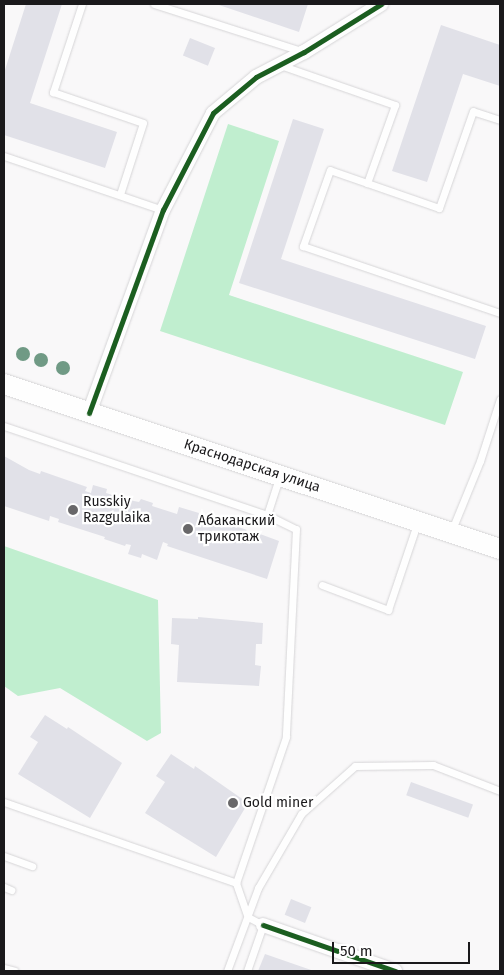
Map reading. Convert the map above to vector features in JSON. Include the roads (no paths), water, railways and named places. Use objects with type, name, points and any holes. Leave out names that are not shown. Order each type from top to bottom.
[{"type":"main road","name":"Краснодарская улица","points":[[4,384],[500,549]]},
{"type":"street","points":[[89,412],[163,210],[214,113],[256,77],[304,52],[381,4]]},
{"type":"street","points":[[263,925],[369,967],[395,971]]},
{"type":"lane","points":[[82,4],[53,92],[143,124],[120,194]]},
{"type":"lane","points":[[154,4],[304,52]]},
{"type":"lane","points":[[280,65],[395,104],[367,183]]},
{"type":"lane","points":[[500,120],[473,111],[439,208],[330,170],[303,246],[500,313]]},
{"type":"lane","points":[[4,156],[163,210]]},
{"type":"lane","points":[[450,532],[480,461],[500,399]]},
{"type":"lane","points":[[4,426],[267,515],[296,530],[286,737],[236,883],[248,917],[263,925],[247,971]]},
{"type":"lane","points":[[267,515],[280,475]]},
{"type":"lane","points":[[322,585],[388,610],[418,521]]},
{"type":"lane","points":[[227,971],[258,888],[301,814],[355,766],[433,765],[500,791]]},
{"type":"lane","points":[[4,802],[236,883]]},
{"type":"lane","points":[[4,856],[32,866]]},
{"type":"lane","points":[[4,968],[15,971]]},
{"type":"place","name":"Russkiy Razgulaika","points":[[73,510]]},
{"type":"place","name":"Абаканский трикотаж","points":[[188,529]]},
{"type":"place","name":"Gold miner","points":[[233,803]]}]
